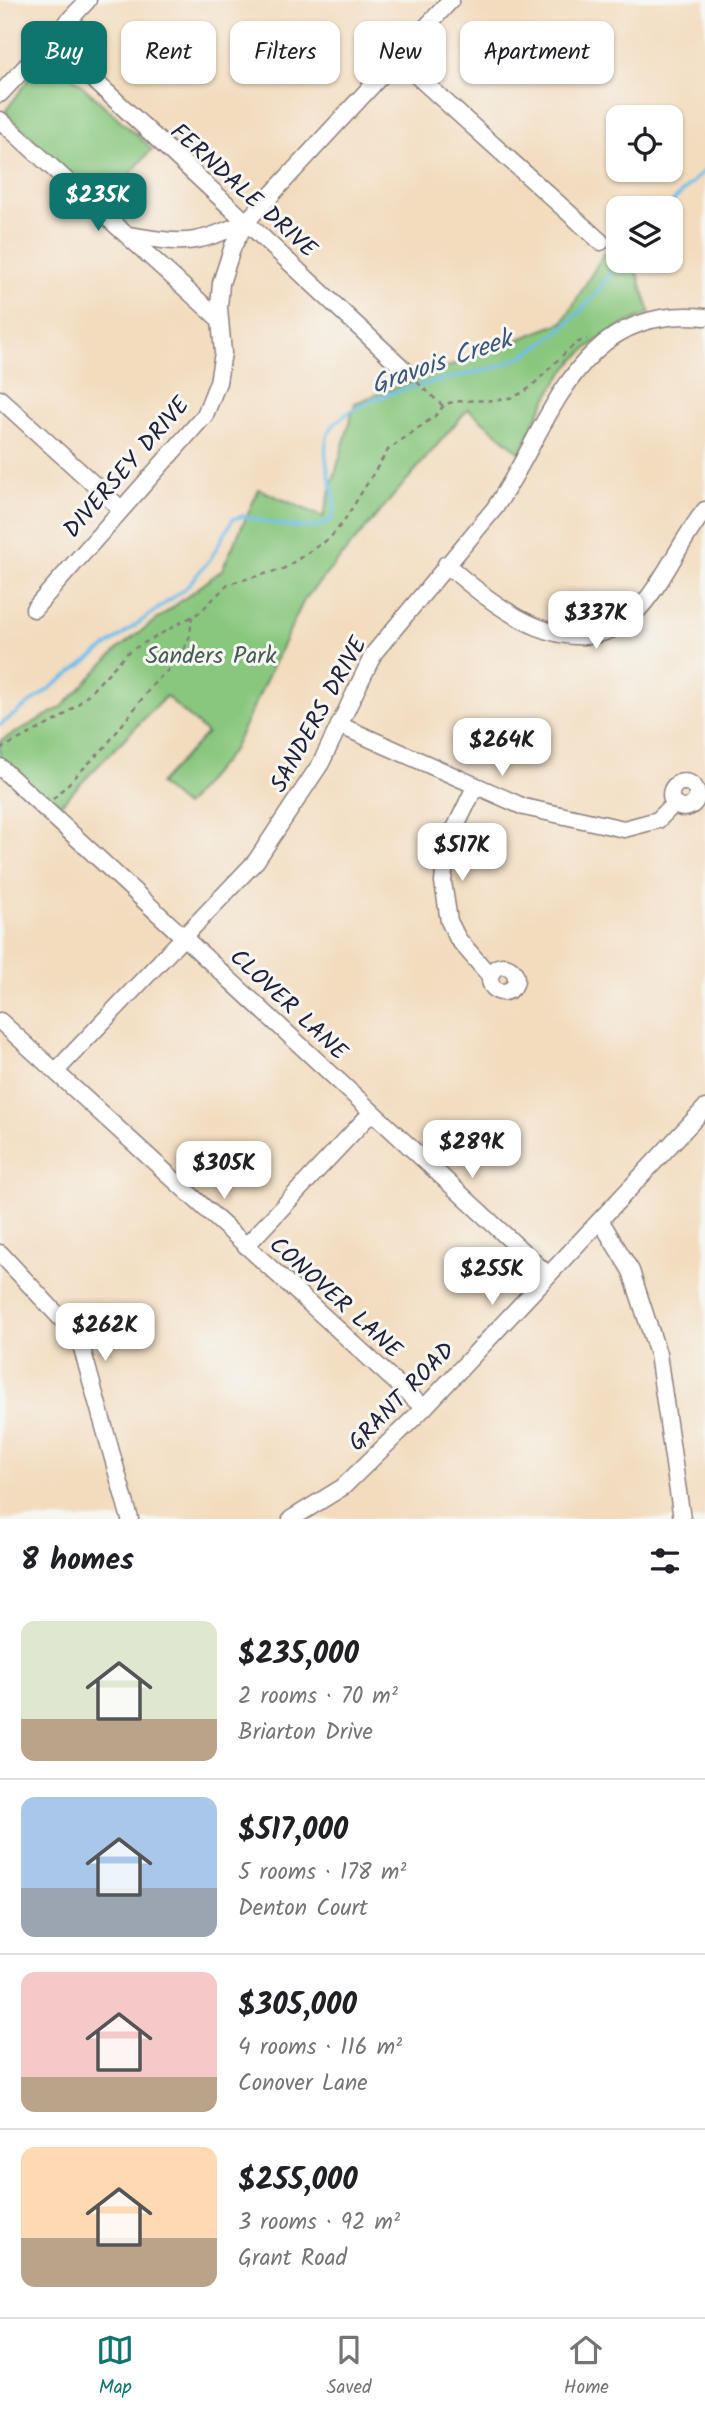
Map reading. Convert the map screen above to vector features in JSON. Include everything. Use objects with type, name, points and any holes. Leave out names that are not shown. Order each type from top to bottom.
[{"type":"street","points":[[69,21],[88,0]]},
{"type":"street","name":"DIVERSEY DRIVE","points":[[431,21],[451,0]]},
{"type":"street","points":[[0,94],[21,72]]},
{"type":"street","name":"FERNDALE DRIVE","points":[[97,84],[409,374]]},
{"type":"street","name":"DIVERSEY DRIVE","points":[[34,608],[205,415],[218,382],[221,362],[221,283],[226,260],[247,221],[373,84]]},
{"type":"street","points":[[426,84],[601,242]]},
{"type":"street","points":[[0,120],[220,320]]},
{"type":"street","name":"DIVERSEY DRIVE","points":[[128,235],[176,243],[209,240],[247,221]]},
{"type":"street","name":"SANDERS DRIVE","points":[[56,1071],[256,861],[321,764],[374,653],[446,564],[495,509],[511,485],[562,388],[591,354],[635,326],[652,321],[705,317]]},
{"type":"street","points":[[0,399],[120,508]]},
{"type":"street","points":[[446,564],[482,596],[515,617],[563,635],[589,633],[617,625],[638,609],[705,510]]},
{"type":"street","points":[[339,725],[524,807],[624,829],[658,820],[674,804]]},
{"type":"street","name":"CLOVER LANE","points":[[0,767],[547,1274]]},
{"type":"street","points":[[475,787],[447,845],[443,882],[449,921],[458,939],[490,976]]},
{"type":"street","name":"CONOVER LANE","points":[[0,1021],[424,1408]]},
{"type":"street","name":"GRANT ROAD","points":[[300,1517],[344,1487],[424,1408],[705,1108]]},
{"type":"street","points":[[246,1245],[372,1112]]},
{"type":"street","points":[[600,1220],[631,1271],[658,1354],[681,1519]]},
{"type":"street","points":[[0,1253],[79,1338],[130,1519]]},
{"type":"path","points":[[0,749],[61,718],[84,699],[128,652],[192,616],[228,584],[282,569],[330,538],[344,521],[388,450],[435,416],[443,406],[515,397],[542,377],[581,340],[603,345]]},
{"type":"path","points":[[409,374],[443,406]]},
{"type":"path","points":[[43,809],[105,747],[155,682],[178,660],[190,636],[192,616]]},
{"type":"green space","points":[[25,84],[80,84],[152,149],[102,206],[5,112]]},
{"type":"green space","name":"Sanders Park","points":[[606,250],[606,273],[638,275],[650,313],[602,338],[568,367],[543,404],[521,453],[468,409],[304,600],[233,750],[185,806],[159,784],[207,733],[166,696],[55,810],[0,759],[0,741],[62,707],[119,648],[222,570],[259,489],[323,517],[355,403],[563,322]]},
{"type":"waterway","name":"Gravois Creek","points":[[678,196],[705,170]]},
{"type":"waterway","name":"Gravois Creek","points":[[0,725],[186,588],[211,558],[233,519],[243,516],[291,526],[319,526],[332,517],[334,502],[326,443],[333,426],[347,414],[365,403],[387,395],[514,360],[550,338],[582,310],[611,273]]}]
